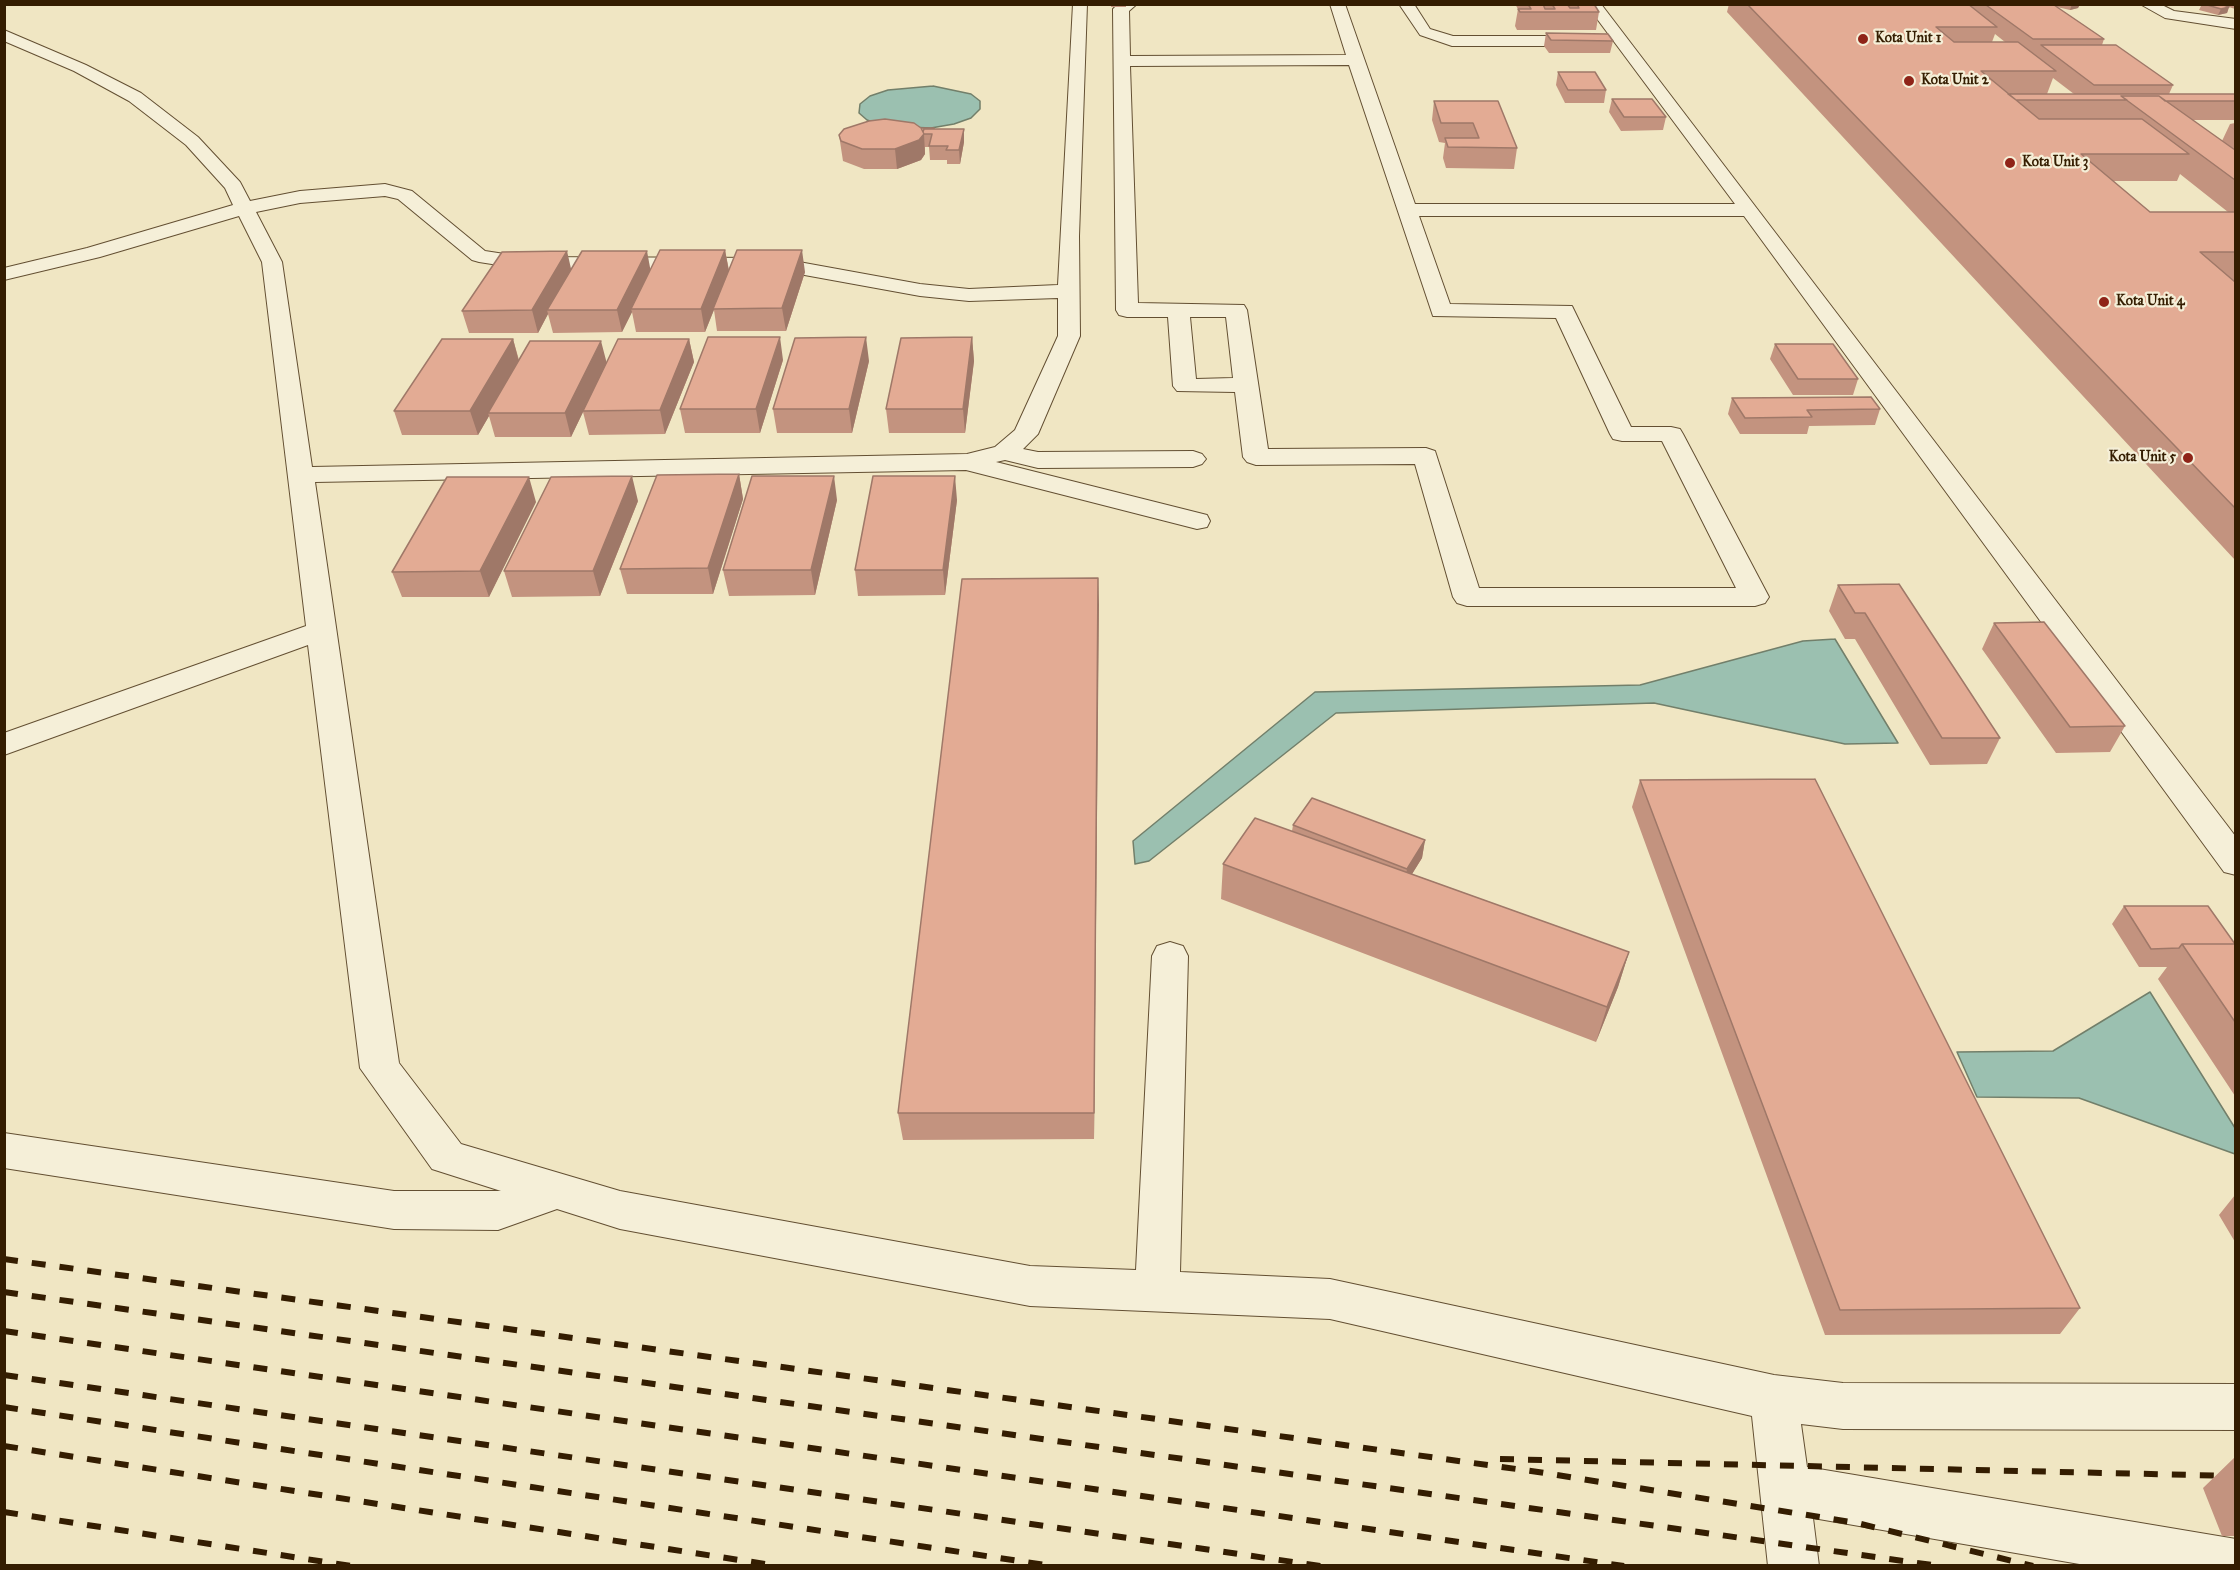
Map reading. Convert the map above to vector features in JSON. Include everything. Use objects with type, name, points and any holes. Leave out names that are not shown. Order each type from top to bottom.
[{"type":"lane","points":[[299,475],[968,462],[1004,452],[1026,434],[1069,336],[1080,4]]},
{"type":"lane","points":[[1130,4],[1121,9],[1127,310],[1236,310],[1256,457],[1426,456],[1467,597],[1755,597],[1671,434],[1622,434],[1564,311],[1442,311],[1337,4]]},
{"type":"lane","points":[[1406,4],[1425,32],[1452,41],[1622,41]]},
{"type":"lane","points":[[1593,4],[1750,210],[2235,863]]},
{"type":"lane","points":[[2147,4],[2170,15],[2235,24]]},
{"type":"lane","points":[[8,38],[80,68],[135,97],[192,141],[233,186],[272,262],[380,1068],[447,1157],[620,1210],[1030,1286],[1330,1299],[1774,1398],[1843,1406],[2235,1407]]},
{"type":"lane","points":[[1122,61],[1357,60]]},
{"type":"lane","points":[[4,274],[93,253],[245,208],[300,197],[385,190],[405,195],[479,256],[524,262],[777,264],[920,290],[969,295],[1069,291]]},
{"type":"lane","points":[[1408,210],[1750,210]]},
{"type":"lane","points":[[1178,310],[1185,386],[1246,386]]},
{"type":"lane","points":[[1004,452],[1038,460],[1193,459]]},
{"type":"lane","points":[[968,462],[1197,520]]},
{"type":"lane","points":[[4,745],[320,631]]},
{"type":"lane","points":[[1157,1291],[1170,956]]},
{"type":"lane","points":[[4,1150],[394,1210],[498,1211],[556,1191]]},
{"type":"lane","points":[[1774,1398],[1794,1566]]},
{"type":"lane","points":[[1784,1488],[2235,1565]]},
{"type":"shaded area","points":[[933,86],[971,94],[980,101],[980,109],[971,118],[931,128],[884,126],[867,120],[859,113],[860,104],[870,96],[888,90]]},
{"type":"shaded area","points":[[1835,639],[1898,743],[1845,744],[1654,703],[1336,713],[1149,861],[1135,864],[1133,841],[1315,692],[1640,685],[1803,641]]},
{"type":"shaded area","points":[[2150,992],[2235,1128],[2235,1154],[2079,1098],[1977,1097],[1957,1052],[2053,1051]]},
{"type":"building","points":[[1528,4],[1543,4],[1545,9],[1555,9],[1552,4],[1567,4],[1570,8],[1579,8],[1577,4],[1594,4],[1599,12],[1520,12],[1518,9],[1531,9]]},
{"type":"building","points":[[1747,4],[1968,4],[1997,27],[1936,27],[1954,42],[2018,42],[2056,71],[1981,71],[2039,119],[2142,119],[2189,154],[2081,154],[2150,212],[2235,212],[2235,252],[2200,252],[2235,282],[2235,508]]},
{"type":"building","points":[[2204,4],[2221,4],[2229,7],[2221,9]]},
{"type":"building","points":[[1986,5],[2054,5],[2104,39],[2033,39]]},
{"type":"building","points":[[1546,33],[1608,34],[1613,41],[1551,40]]},
{"type":"building","points":[[2041,45],[2116,45],[2173,85],[2094,85]]},
{"type":"building","points":[[1558,72],[1595,72],[1606,90],[1568,90]]},
{"type":"building","points":[[2008,94],[2235,94],[2235,101],[2165,101],[2159,96],[2121,96],[2127,100],[2016,100]]},
{"type":"building","points":[[2121,96],[2159,96],[2235,150],[2235,180]]},
{"type":"building","points":[[1612,99],[1652,99],[1666,117],[1624,117]]},
{"type":"building","points":[[1434,101],[1498,101],[1517,148],[1448,147],[1445,138],[1479,138],[1473,123],[1441,123]]},
{"type":"building","points":[[885,119],[914,123],[921,128],[924,134],[919,140],[895,149],[862,149],[841,141],[839,135],[844,129],[869,121]]},
{"type":"building","points":[[924,129],[964,129],[959,150],[946,150],[948,146],[929,146],[932,134],[924,134]]},
{"type":"building","points":[[660,250],[725,250],[701,309],[631,309]]},
{"type":"building","points":[[737,250],[802,250],[782,308],[713,309]]},
{"type":"building","points":[[567,251],[532,310],[462,311],[502,252]]},
{"type":"building","points":[[582,251],[647,251],[617,310],[547,310]]},
{"type":"building","points":[[708,337],[780,337],[756,409],[680,409]]},
{"type":"building","points":[[866,337],[849,409],[773,409],[795,338]]},
{"type":"building","points":[[972,337],[963,409],[886,409],[901,338]]},
{"type":"building","points":[[442,339],[513,339],[470,411],[394,411]]},
{"type":"building","points":[[618,339],[689,339],[660,410],[583,411]]},
{"type":"building","points":[[530,341],[601,341],[565,413],[488,413]]},
{"type":"building","points":[[1775,344],[1833,344],[1858,379],[1798,379]]},
{"type":"building","points":[[1871,397],[1880,409],[1807,410],[1812,417],[1745,418],[1732,398]]},
{"type":"building","points":[[739,474],[708,568],[620,569],[657,475]]},
{"type":"building","points":[[632,476],[593,571],[504,571],[551,477]]},
{"type":"building","points":[[752,476],[834,476],[811,570],[723,570]]},
{"type":"building","points":[[873,476],[955,476],[943,570],[855,570]]},
{"type":"building","points":[[447,477],[529,477],[480,571],[392,572]]},
{"type":"building","points":[[1098,578],[1094,1113],[898,1113],[962,579]]},
{"type":"building","points":[[1899,584],[2000,738],[1942,738],[1865,613],[1855,613],[1838,585]]},
{"type":"building","points":[[2044,622],[2125,726],[2070,727],[1994,623]]},
{"type":"building","points":[[1815,779],[2080,1308],[1840,1310],[1640,780]]},
{"type":"building","points":[[1312,798],[1425,840],[1407,869],[1293,825]]},
{"type":"building","points":[[1255,818],[1629,952],[1607,1007],[1223,864]]},
{"type":"building","points":[[2124,906],[2208,906],[2235,944],[2182,944],[2179,948],[2151,949]]},
{"type":"building","points":[[2182,944],[2235,944],[2235,1022]]},
{"type":"railway","points":[[4,1259],[1538,1472],[1857,1523],[2033,1566]]},
{"type":"railway","points":[[4,1292],[1939,1566]]},
{"type":"railway","points":[[4,1331],[1624,1566]]},
{"type":"railway","points":[[4,1375],[1321,1566]]},
{"type":"railway","points":[[4,1407],[1052,1566]]},
{"type":"railway","points":[[4,1446],[778,1566]]},
{"type":"railway","points":[[1500,1459],[2236,1476]]},
{"type":"railway","points":[[4,1512],[351,1566]]},
{"type":"place","name":"Kota Unit 1","points":[[1863,39]]},
{"type":"place","name":"Kota Unit 2","points":[[1909,81]]},
{"type":"place","name":"Kota Unit 3","points":[[2010,163]]},
{"type":"place","name":"Kota Unit 4","points":[[2104,302]]},
{"type":"place","name":"Kota Unit 5","points":[[2188,458]]}]
